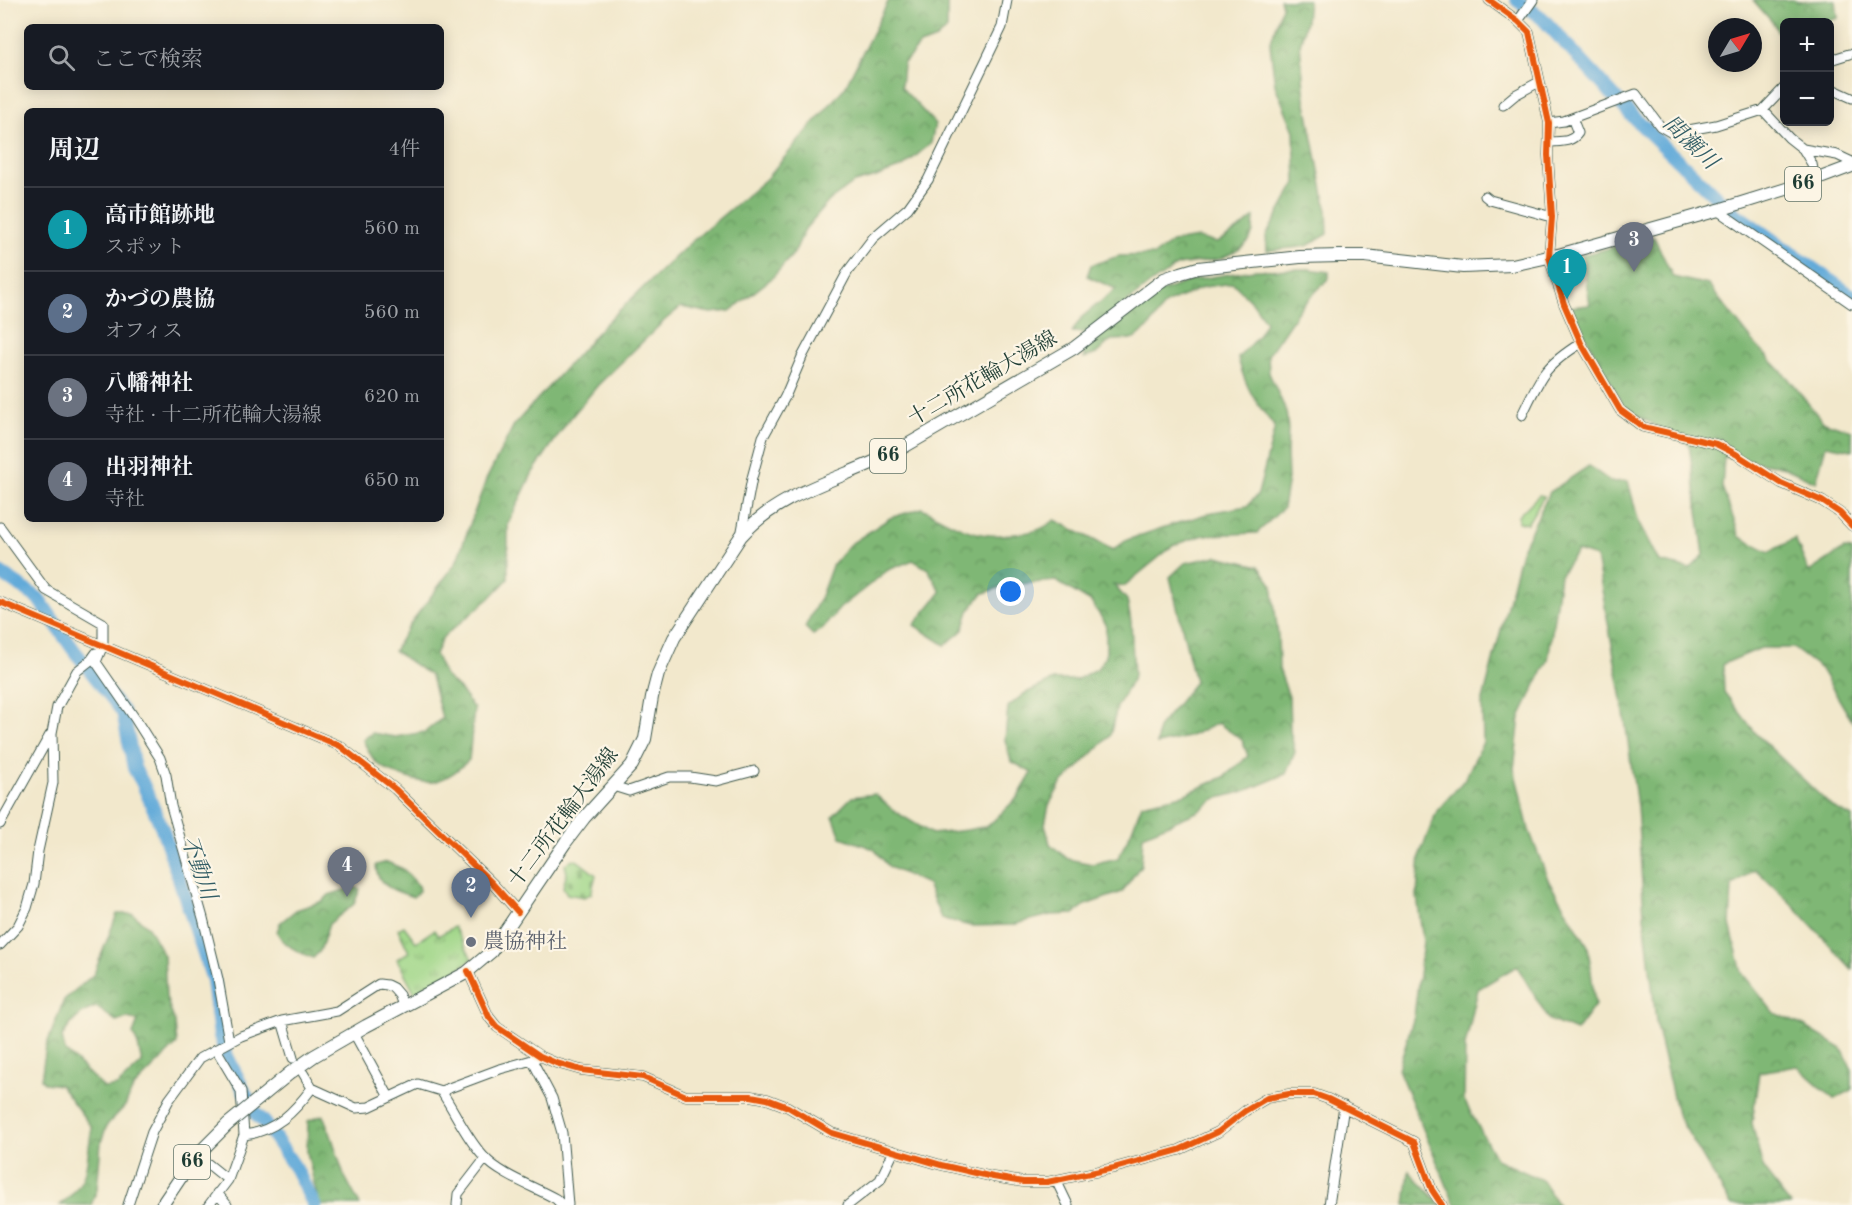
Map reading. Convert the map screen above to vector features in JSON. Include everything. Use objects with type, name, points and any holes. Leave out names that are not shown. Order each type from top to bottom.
[{"type":"main road","name":"十二所花輪大湯線","points":[[162,1205],[197,1155],[228,1124],[297,1073],[314,1056],[468,971],[491,952],[565,843],[584,818],[632,765],[645,738],[658,674],[674,638],[741,536],[767,511],[791,497],[870,465],[895,452],[1045,366],[1074,348],[1164,279],[1181,273],[1198,268],[1300,257],[1365,256],[1473,267],[1512,265],[1720,210],[1815,180],[1852,164]]},
{"type":"street","points":[[741,536],[749,488],[763,437],[785,397],[802,357],[848,271],[873,238],[908,208],[928,180],[1002,27],[1007,0]]},
{"type":"street","points":[[1489,0],[1520,18],[1529,32],[1549,123],[1552,218],[1549,257],[1564,304],[1581,344],[1620,410],[1643,428],[1716,444],[1781,483],[1822,501],[1840,513],[1852,526]]},
{"type":"street","points":[[1520,18],[1533,0]]},
{"type":"street","points":[[1834,59],[1849,54]]},
{"type":"street","points":[[1503,105],[1515,95],[1539,82]]},
{"type":"street","points":[[1834,90],[1852,98]]},
{"type":"street","points":[[1549,123],[1572,118],[1636,94],[1660,126],[1672,133],[1716,125],[1763,110],[1780,93]]},
{"type":"street","points":[[1763,110],[1789,138],[1803,149],[1812,164],[1815,180]]},
{"type":"street","points":[[1549,142],[1569,141],[1575,137],[1578,133],[1572,118]]},
{"type":"street","points":[[1803,149],[1837,155],[1852,164]]},
{"type":"street","points":[[1485,196],[1490,200],[1552,218]]},
{"type":"street","points":[[1720,210],[1852,304]]},
{"type":"street","points":[[1522,415],[1535,385],[1545,371],[1557,358],[1581,344]]},
{"type":"street","points":[[0,527],[46,590],[103,623],[103,645],[96,662],[160,758],[166,775],[171,807],[192,874],[216,969],[222,1045],[242,1091],[244,1135],[228,1180],[208,1205]]},
{"type":"street","points":[[0,602],[340,746],[395,789],[492,883],[518,912]]},
{"type":"street","points":[[0,945],[18,926],[27,908],[34,884],[38,851],[53,783],[52,733],[57,707],[78,670],[91,660],[103,645]]},
{"type":"street","points":[[0,824],[52,733]]},
{"type":"street","points":[[613,786],[629,791],[669,777],[716,781],[754,771]]},
{"type":"street","points":[[468,971],[489,1017],[536,1058],[581,1071],[643,1077],[686,1096],[751,1096],[767,1099],[788,1107],[831,1133],[941,1165],[1023,1182],[1056,1180],[1114,1168],[1179,1150],[1218,1132],[1245,1111],[1273,1096],[1314,1094],[1344,1106],[1414,1142],[1432,1190],[1442,1205]]},
{"type":"street","points":[[128,1205],[152,1132],[169,1100],[200,1058],[222,1045],[282,1021],[331,1013],[379,984],[393,988],[403,1005]]},
{"type":"street","points":[[282,1021],[293,1058]]},
{"type":"street","points":[[354,1033],[389,1097]]},
{"type":"street","points":[[297,1073],[312,1088],[356,1108],[369,1107],[418,1084],[441,1091],[536,1058]]},
{"type":"street","points":[[536,1058],[552,1098],[562,1133],[568,1205]]},
{"type":"street","points":[[244,1135],[261,1130],[289,1115],[312,1088]]},
{"type":"street","points":[[441,1091],[467,1136],[485,1159],[556,1199],[562,1205]]},
{"type":"street","points":[[1329,1205],[1344,1106]]},
{"type":"street","points":[[848,1205],[880,1180],[894,1151]]},
{"type":"street","points":[[197,1155],[228,1180]]},
{"type":"street","points":[[457,1205],[458,1194],[485,1159]]},
{"type":"street","points":[[1056,1180],[1068,1205]]},
{"type":"street","points":[[217,1193],[227,1205]]},
{"type":"green space","points":[[889,0],[947,0],[947,29],[936,39],[920,45],[903,64],[901,87],[935,124],[931,143],[904,166],[854,183],[829,201],[805,229],[794,253],[772,278],[730,311],[711,313],[681,307],[598,385],[568,421],[533,472],[508,524],[508,579],[489,599],[443,637],[435,654],[445,676],[459,689],[474,709],[469,760],[450,775],[431,782],[407,778],[383,768],[373,759],[363,740],[372,733],[395,737],[425,732],[442,718],[431,676],[394,651],[408,627],[456,563],[486,480],[514,425],[604,325],[690,243],[766,179],[845,87]]},
{"type":"green space","points":[[1280,0],[1308,0],[1300,45],[1305,98],[1327,211],[1328,234],[1307,246],[1267,251],[1266,236],[1296,183],[1294,131],[1275,85],[1270,44],[1282,6]]},
{"type":"green space","points":[[1753,0],[1795,0],[1797,2],[1836,0],[1838,18],[1780,18],[1780,38],[1774,24]]},
{"type":"green space","points":[[1254,217],[1253,232],[1249,241],[1238,250],[1220,259],[1178,265],[1150,284],[1089,333],[1072,332],[1082,317],[1116,289],[1087,276],[1091,265],[1119,256],[1155,255],[1172,242],[1198,238],[1217,243]]},
{"type":"green space","points":[[1654,237],[1673,277],[1708,285],[1754,343],[1788,378],[1822,421],[1852,431],[1852,450],[1826,445],[1816,482],[1781,466],[1724,457],[1722,487],[1740,537],[1769,552],[1795,539],[1809,572],[1844,549],[1852,550],[1852,721],[1821,669],[1793,648],[1761,648],[1723,664],[1724,692],[1758,736],[1831,806],[1852,817],[1852,969],[1796,908],[1755,869],[1732,886],[1730,924],[1742,973],[1774,1013],[1806,1027],[1842,1049],[1852,1070],[1852,1090],[1834,1099],[1797,1066],[1759,1072],[1752,1123],[1763,1169],[1791,1205],[1731,1205],[1677,1114],[1657,1029],[1644,916],[1637,806],[1622,699],[1596,557],[1577,551],[1560,575],[1548,660],[1520,717],[1514,769],[1529,830],[1549,882],[1588,946],[1595,1005],[1576,1031],[1549,1020],[1517,966],[1478,989],[1465,1046],[1464,1100],[1496,1159],[1542,1180],[1558,1205],[1455,1205],[1398,1069],[1414,1017],[1423,941],[1417,896],[1420,854],[1437,811],[1465,779],[1483,742],[1482,704],[1521,551],[1550,492],[1589,466],[1611,482],[1628,481],[1639,523],[1659,562],[1690,569],[1704,555],[1689,444],[1624,408],[1570,307],[1590,305],[1582,255]]},
{"type":"green space","points":[[1309,269],[1329,272],[1329,278],[1300,308],[1268,355],[1269,373],[1286,411],[1288,429],[1288,479],[1283,508],[1257,533],[1204,535],[1174,545],[1124,586],[1113,584],[1127,600],[1131,622],[1134,676],[1117,707],[1110,736],[1061,784],[1049,805],[1045,824],[1050,844],[1068,859],[1092,864],[1118,858],[1142,804],[1183,795],[1224,777],[1248,756],[1242,740],[1218,723],[1188,737],[1157,744],[1158,728],[1195,682],[1170,577],[1185,563],[1217,556],[1259,566],[1272,584],[1279,669],[1289,697],[1290,731],[1295,752],[1286,774],[1245,791],[1215,799],[1199,811],[1143,835],[1141,865],[1122,892],[1085,905],[1074,914],[1050,915],[1012,925],[970,926],[941,918],[927,884],[889,867],[874,849],[841,837],[833,816],[852,797],[875,794],[894,811],[932,834],[988,826],[1018,797],[1032,773],[1011,761],[1005,740],[1008,707],[1024,694],[1053,680],[1076,680],[1097,669],[1106,656],[1106,624],[1091,602],[1056,581],[1006,585],[982,594],[969,611],[963,630],[945,645],[914,625],[941,592],[928,569],[913,560],[888,570],[840,608],[823,628],[813,635],[805,627],[821,596],[832,566],[849,545],[890,518],[922,508],[956,526],[989,535],[1032,532],[1055,520],[1113,550],[1127,540],[1168,526],[1213,512],[1247,506],[1258,494],[1275,427],[1252,395],[1238,358],[1258,336],[1266,322],[1253,303],[1233,283],[1204,287],[1165,304],[1149,327],[1134,339],[1111,340],[1096,354],[1084,358],[1083,349],[1157,293],[1193,280],[1254,270]]},
{"type":"green space","points":[[1539,495],[1544,496],[1527,524],[1518,522],[1518,516]]},
{"type":"green space","points":[[572,859],[596,875],[591,894],[584,897],[567,894],[563,887],[567,873],[565,865]]},
{"type":"green space","points":[[387,862],[403,869],[418,885],[419,891],[413,897],[388,887],[379,878],[376,865]]},
{"type":"green space","points":[[353,887],[360,889],[354,904],[329,924],[320,951],[313,958],[292,948],[280,937],[277,932],[280,923],[296,910]]},
{"type":"green space","points":[[117,914],[133,914],[148,927],[164,956],[166,997],[175,1023],[177,1044],[133,1088],[125,1106],[107,1125],[101,1142],[97,1190],[91,1205],[60,1205],[78,1187],[82,1179],[92,1128],[60,1085],[45,1083],[41,1079],[46,1047],[64,1000],[94,974]],"holes":[[[96,1007],[116,1021],[128,1018],[138,1021],[133,1034],[142,1063],[117,1086],[104,1088],[65,1051],[62,1037],[76,1019]]]},
{"type":"green space","points":[[404,926],[416,942],[434,930],[438,936],[454,927],[472,959],[448,976],[415,993],[397,959],[409,952],[398,929]]},
{"type":"green space","points":[[323,1115],[344,1175],[360,1205],[319,1205],[307,1152],[308,1121]]},
{"type":"green space","points":[[1409,1171],[1441,1205],[1405,1205]]},
{"type":"waterway","name":"間瀬川","points":[[1517,0],[1542,18],[1632,116],[1730,210],[1852,296]]},
{"type":"waterway","name":"不動川","points":[[0,573],[38,598],[73,649],[123,712],[134,768],[162,828],[213,980],[220,1036],[225,1052],[255,1113],[264,1122],[296,1169],[314,1205]]},
{"type":"cycle path","points":[[1489,0],[1529,32],[1549,123],[1548,155],[1552,217],[1549,257],[1564,304],[1581,343],[1620,410],[1643,427],[1716,444],[1781,483],[1822,501],[1840,513],[1852,526]]},
{"type":"cycle path","points":[[0,602],[340,746],[395,789],[492,883],[518,912]]},
{"type":"cycle path","points":[[468,971],[489,1017],[497,1027],[540,1056],[556,1063],[581,1070],[643,1077],[686,1096],[751,1096],[767,1099],[788,1107],[832,1133],[941,1165],[1023,1182],[1047,1182],[1114,1168],[1179,1150],[1218,1132],[1245,1111],[1267,1098],[1289,1094],[1314,1094],[1414,1142],[1432,1190],[1442,1205]]},
{"type":"place","name":"八幡神社","points":[[1634,272]]},
{"type":"place","name":"高市館跡地","points":[[1567,299]]},
{"type":"place","name":"出羽神社","points":[[347,897]]},
{"type":"place","name":"かづの農協","points":[[471,918]]},
{"type":"place","name":"農協神社","points":[[471,942]]}]
